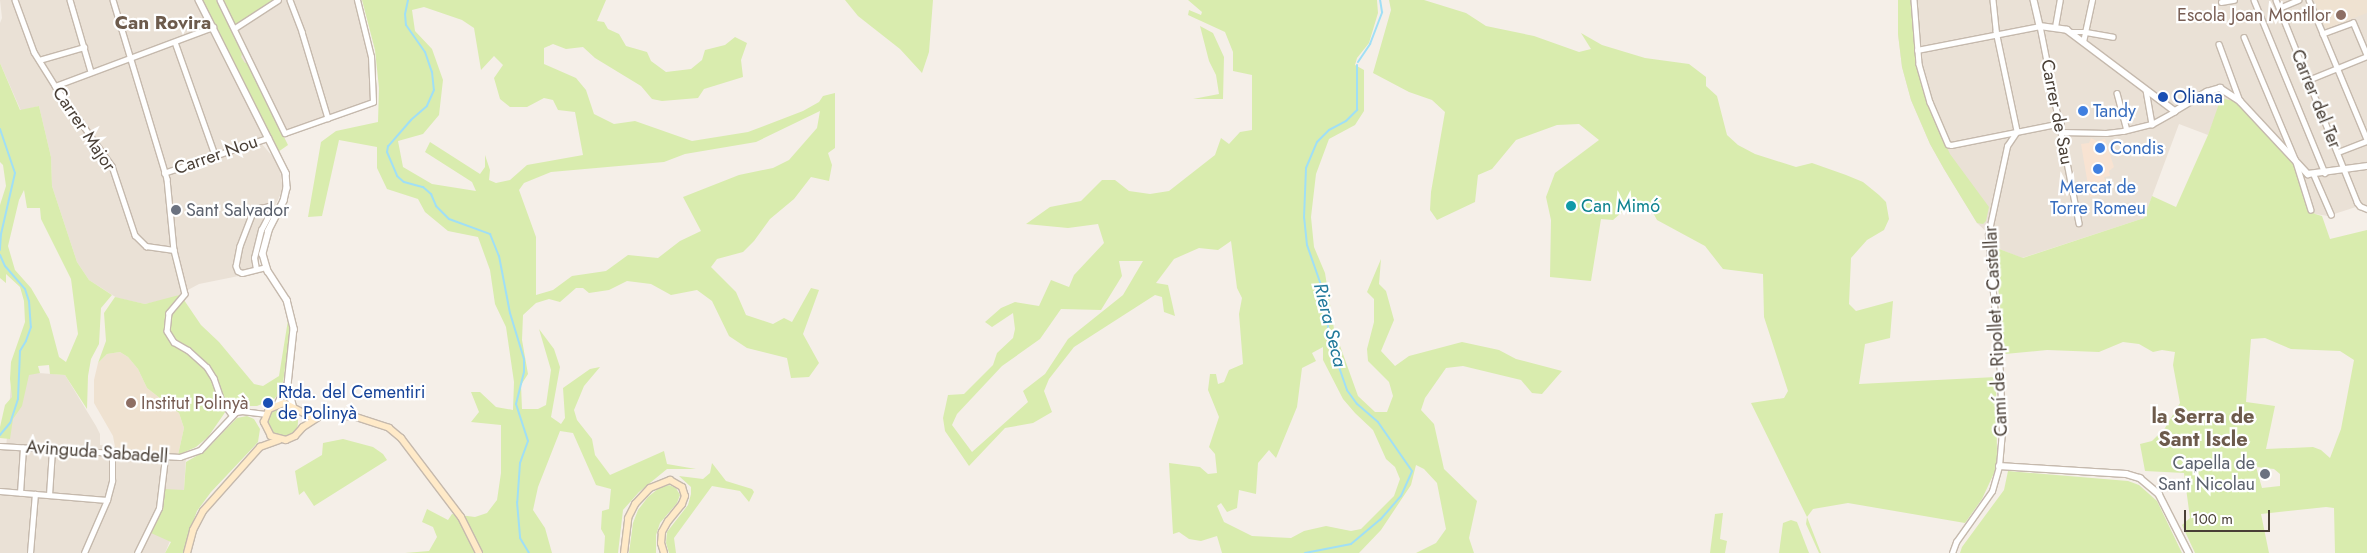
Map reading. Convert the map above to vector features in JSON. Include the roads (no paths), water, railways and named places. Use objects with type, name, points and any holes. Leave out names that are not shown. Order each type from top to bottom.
[{"type":"main road","points":[[187,553],[193,530],[203,511],[260,447],[266,429],[265,414],[273,405],[279,403],[293,405],[299,412],[302,421],[300,430]]},
{"type":"main road","points":[[299,412],[317,418],[352,416],[384,425],[395,433],[461,517],[479,553]]},
{"type":"main road","points":[[260,447],[280,440],[291,439],[317,418]]},
{"type":"main road","points":[[266,429],[271,436],[280,440]]},
{"type":"main road","points":[[624,553],[628,518],[635,504],[650,488],[670,480],[682,487],[685,496],[682,504],[668,520],[662,532],[661,543],[664,553]]},
{"type":"street","name":"Carrer Major","points":[[14,0],[39,60],[55,86],[112,166],[135,235],[146,246],[174,250]]},
{"type":"street","points":[[70,0],[91,72]]},
{"type":"street","points":[[113,0],[167,179],[174,250],[185,294],[169,313],[167,331],[174,342],[188,350],[206,367],[214,378],[222,401],[232,416],[242,411],[265,414]]},
{"type":"street","points":[[200,0],[286,173],[287,188],[264,245],[263,254],[266,267],[287,300],[292,312],[294,346],[288,385],[279,403]]},
{"type":"street","points":[[220,0],[285,133],[373,102],[371,57],[357,0]]},
{"type":"street","points":[[235,28],[278,0]]},
{"type":"street","points":[[290,0],[302,32],[328,118]]},
{"type":"street","points":[[1914,0],[1917,50],[1930,102],[1942,132],[1951,145],[2061,123]]},
{"type":"street","points":[[1993,0],[1997,36],[2017,131]]},
{"type":"street","name":"Carrer de Sau","points":[[2034,0],[2061,123],[2079,223]]},
{"type":"street","points":[[2054,27],[2060,0]]},
{"type":"street","points":[[2083,42],[2092,0]]},
{"type":"street","points":[[2220,2],[2234,0]]},
{"type":"street","points":[[2254,0],[2325,173]]},
{"type":"street","name":"Carrer del Ter","points":[[2276,0],[2359,204],[2367,210]]},
{"type":"street","points":[[2279,8],[2298,0]]},
{"type":"street","points":[[2310,0],[2367,140],[2338,152]]},
{"type":"street","points":[[2308,80],[2367,56],[2353,23],[2323,34]]},
{"type":"street","points":[[1917,50],[1997,36],[2040,26],[2113,37]]},
{"type":"street","points":[[55,86],[213,27]]},
{"type":"street","points":[[2070,32],[2173,110]]},
{"type":"street","points":[[2244,37],[2295,159],[2311,210]]},
{"type":"street","points":[[175,42],[215,155]]},
{"type":"street","points":[[2219,44],[2240,101]]},
{"type":"street","points":[[39,60],[84,48]]},
{"type":"street","points":[[2062,132],[2106,133],[2152,124],[2173,110],[2216,88],[2224,90],[2240,101],[2308,174],[2314,175],[2367,166]]},
{"type":"street","points":[[2146,90],[2152,124]]},
{"type":"street","points":[[2118,93],[2127,130]]},
{"type":"street","name":"Camí de Ripollet a Castellar","points":[[1952,553],[1956,542],[1992,492],[2000,466],[2002,433],[2000,364],[1988,235],[2007,146],[2017,131]]},
{"type":"street","name":"Carrer Nou","points":[[164,173],[268,138]]},
{"type":"street","points":[[2314,175],[2331,214]]},
{"type":"street","points":[[256,269],[254,258],[261,230],[271,211],[268,207],[256,209],[240,246],[238,272],[242,273],[266,267]]},
{"type":"street","points":[[288,385],[293,405]]},
{"type":"street","name":"Avinguda Sabadell","points":[[0,446],[165,458],[180,457],[200,450],[212,440],[232,416]]},
{"type":"street","points":[[20,493],[23,448]]},
{"type":"street","points":[[49,495],[52,450]]},
{"type":"street","points":[[84,553],[107,500],[112,481],[112,454]]},
{"type":"street","points":[[137,553],[159,508],[165,458]]},
{"type":"street","points":[[2000,466],[2136,476],[2151,485],[2159,494],[2189,553]]},
{"type":"street","points":[[0,492],[107,500]]},
{"type":"street","points":[[30,553],[34,494]]},
{"type":"waterway","points":[[408,0],[405,14],[406,25],[425,52],[432,72],[434,90],[427,106],[411,120],[388,146],[387,152],[397,176],[404,182],[423,187],[431,194],[436,206],[449,219],[490,234],[499,256],[510,313],[524,359],[524,372],[516,404],[528,441],[520,463],[517,502],[520,538],[529,553]]},
{"type":"waterway","name":"Riera Seca","points":[[1358,62],[1370,44],[1382,12],[1380,0]]},
{"type":"waterway","name":"Riera Seca","points":[[1305,553],[1351,544],[1380,520],[1401,496],[1412,471],[1378,422],[1357,404],[1347,390],[1331,344],[1321,285],[1307,245],[1304,218],[1306,168],[1317,142],[1329,130],[1346,121],[1357,110],[1357,65]]},
{"type":"waterway","points":[[0,129],[15,173],[1,234],[0,250]]},
{"type":"waterway","points":[[0,255],[5,266],[25,289],[29,301],[31,327],[20,351],[18,399],[10,423],[0,435]]},
{"type":"place","name":"Escola Joan Montllor","points":[[2341,15]]},
{"type":"place","name":"Oliana","points":[[2163,97]]},
{"type":"place","name":"Tandy","points":[[2083,111]]},
{"type":"place","name":"Condis","points":[[2100,148]]},
{"type":"place","name":"Mercat de Torre Romeu","points":[[2098,169]]},
{"type":"place","name":"Can Mimó","points":[[1571,206]]},
{"type":"place","name":"Sant Salvador","points":[[176,210]]},
{"type":"place","name":"Institut Polinyà","points":[[131,403]]},
{"type":"place","name":"Rtda. del Cementiri de Polinyà","points":[[268,403]]},
{"type":"place","name":"Capella de Sant Nicolau","points":[[2265,474]]},
{"type":"district","name":"Can Rovira","points":[[163,23]]},
{"type":"district","name":"la Serra de Sant Iscle","points":[[2203,428]]}]
